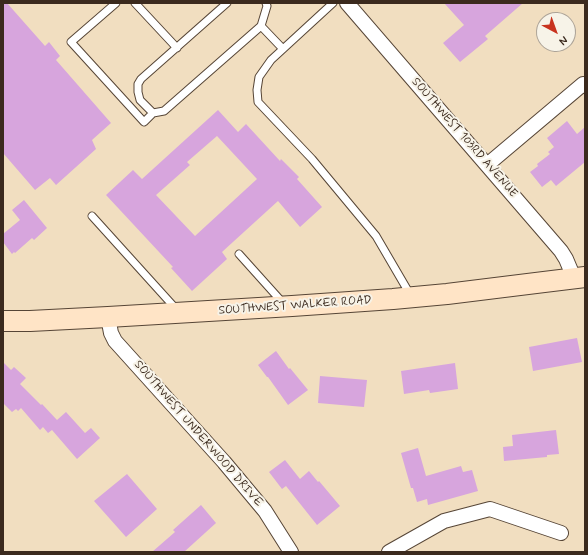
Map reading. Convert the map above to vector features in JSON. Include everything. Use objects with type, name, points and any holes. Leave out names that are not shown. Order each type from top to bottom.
[{"type":"main road","name":"SOUTHWEST WALKER ROAD","points":[[3,322],[286,307],[455,293],[580,277]]},
{"type":"street","name":"SOUTHWEST 103RD AVENUE","points":[[347,3],[562,252],[580,277]]},
{"type":"street","points":[[487,165],[583,84],[585,86]]},
{"type":"street","name":"SOUTHWEST UNDERWOOD DRIVE","points":[[108,317],[114,340],[224,462],[265,511],[291,552]]},
{"type":"street","points":[[389,552],[444,521],[490,509],[561,533]]},
{"type":"lane","points":[[116,3],[71,42],[144,122],[153,113],[164,111],[261,26],[267,6],[266,3]]},
{"type":"lane","points":[[135,3],[177,48]]},
{"type":"lane","points":[[153,113],[140,100],[138,84],[141,79],[227,3]]},
{"type":"lane","points":[[333,3],[271,60],[260,77],[257,90],[258,102],[312,159],[376,236],[412,297]]},
{"type":"lane","points":[[261,26],[283,49]]},
{"type":"lane","points":[[92,216],[180,313]]},
{"type":"lane","points":[[239,254],[286,307]]},
{"type":"building","points":[[3,3],[7,3],[45,46],[49,42],[60,56],[56,60],[111,123],[92,140],[96,149],[56,185],[50,178],[35,190],[3,153]]},
{"type":"building","points":[[444,3],[523,3],[485,36],[488,39],[460,62],[443,43],[464,25]]},
{"type":"building","points":[[218,110],[238,132],[246,124],[280,161],[281,159],[299,177],[297,179],[322,207],[300,227],[278,201],[222,252],[227,259],[192,291],[171,268],[173,267],[106,195],[133,170],[142,179]],"holes":[[[217,136],[257,179],[195,236],[156,195],[190,165],[187,162]]]},
{"type":"building","points":[[567,121],[577,134],[585,127],[585,162],[556,186],[551,180],[542,187],[530,172],[538,166],[537,164],[550,154],[548,152],[554,147],[547,138]]},
{"type":"building","points":[[24,200],[47,228],[34,240],[32,238],[12,254],[3,242],[3,234],[20,220],[12,210]]},
{"type":"building","points":[[577,338],[582,362],[533,371],[529,347]]},
{"type":"building","points":[[276,351],[289,369],[290,368],[308,390],[288,405],[258,365]]},
{"type":"building","points":[[3,362],[11,370],[14,367],[26,378],[20,384],[57,420],[66,412],[85,433],[91,428],[100,438],[77,459],[52,430],[48,433],[43,427],[40,430],[21,408],[18,411],[16,409],[12,412],[3,403]]},
{"type":"building","points":[[455,363],[458,389],[430,393],[429,390],[404,394],[401,371]]},
{"type":"building","points":[[320,376],[367,380],[364,407],[318,403]]},
{"type":"building","points":[[556,430],[559,454],[547,455],[547,457],[504,461],[503,447],[513,446],[512,435]]},
{"type":"building","points":[[418,448],[426,476],[461,466],[463,472],[472,470],[478,491],[428,505],[427,499],[417,502],[413,488],[411,488],[401,453]]},
{"type":"building","points":[[285,460],[300,479],[309,471],[340,506],[317,525],[286,486],[282,489],[269,472]]},
{"type":"building","points":[[127,474],[157,509],[126,537],[94,501]]},
{"type":"building","points":[[201,505],[216,523],[184,552],[152,552],[175,532],[173,530]]}]
